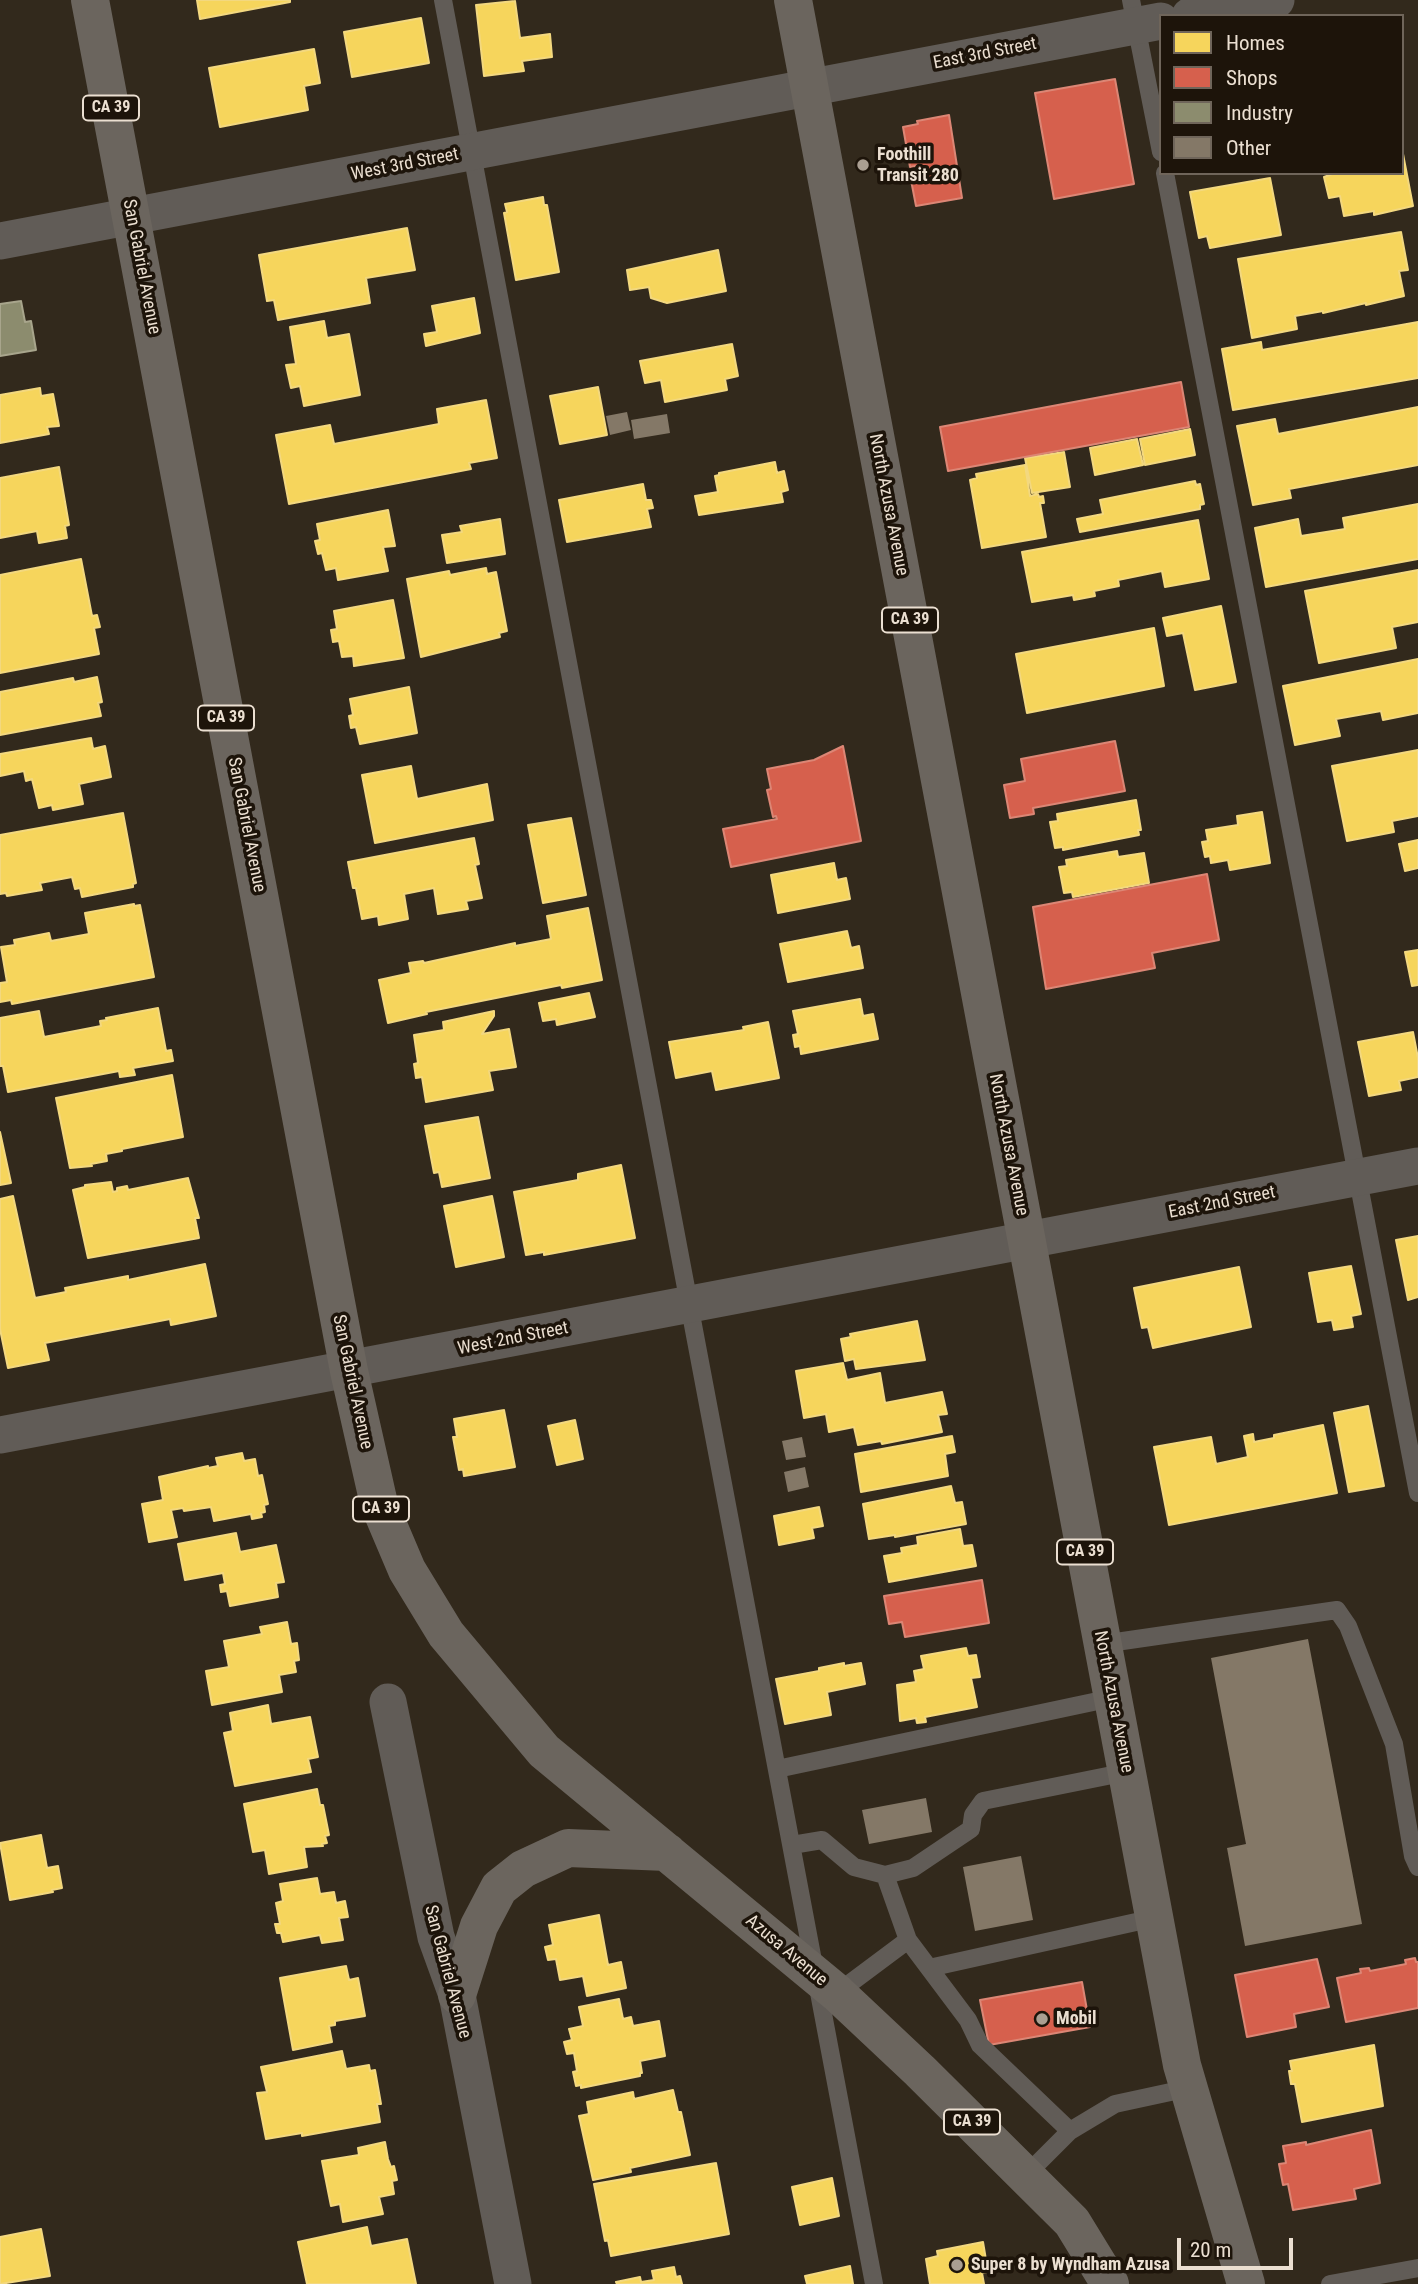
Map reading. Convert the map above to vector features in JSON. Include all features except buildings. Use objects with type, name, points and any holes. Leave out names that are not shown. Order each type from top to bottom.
[{"type":"main road","name":"San Gabriel Avenue","points":[[90,0],[349,1371],[379,1504],[407,1570],[446,1634]]},
{"type":"main road","name":"North Azusa Avenue","points":[[793,0],[1182,2065],[1246,2284]]},
{"type":"main road","name":"Azusa Avenue","points":[[446,1634],[544,1751],[826,1985],[920,2071],[1072,2222],[1110,2284]]},
{"type":"main road","points":[[457,1995],[479,1926],[499,1888],[523,1869],[568,1848],[667,1852]]},
{"type":"street","points":[[1201,14],[1276,0]]},
{"type":"street","name":"East 3rd Street","points":[[810,88],[1143,16]]},
{"type":"street","name":"West 3rd Street","points":[[0,242],[810,88]]},
{"type":"street","name":"East 2nd Street","points":[[1026,1240],[1418,1166]]},
{"type":"street","name":"West 2nd Street","points":[[0,1435],[349,1371],[1026,1240]]},
{"type":"street","name":"San Gabriel Avenue","points":[[388,1702],[436,1937],[457,1995],[513,2284]]},
{"type":"lane","points":[[443,0],[792,1844],[826,1985],[874,2284]]},
{"type":"lane","points":[[1143,16],[1159,137]]},
{"type":"lane","points":[[1165,175],[1418,1493]]},
{"type":"lane","points":[[1102,1644],[1337,1610],[1348,1626],[1394,1744],[1413,1856],[1418,1867]]},
{"type":"lane","points":[[778,1769],[1112,1698]]},
{"type":"lane","points":[[792,1844],[822,1840],[854,1867],[885,1875],[913,1868],[971,1829],[973,1815],[983,1801],[1127,1772]]},
{"type":"lane","points":[[885,1875],[908,1940],[968,2020],[980,2045],[1070,2132]]},
{"type":"lane","points":[[929,1968],[1154,1918]]},
{"type":"lane","points":[[826,1985],[908,1940]]},
{"type":"lane","points":[[1025,2176],[1070,2132],[1115,2104],[1189,2088]]},
{"type":"lane","points":[[1330,2284],[1418,2268]]},
{"type":"place","name":"Foothill Transit 280","points":[[863,165]]},
{"type":"place","name":"Mobil","points":[[1042,2019]]},
{"type":"place","name":"Super 8 by Wyndham Azusa","points":[[957,2265]]}]
